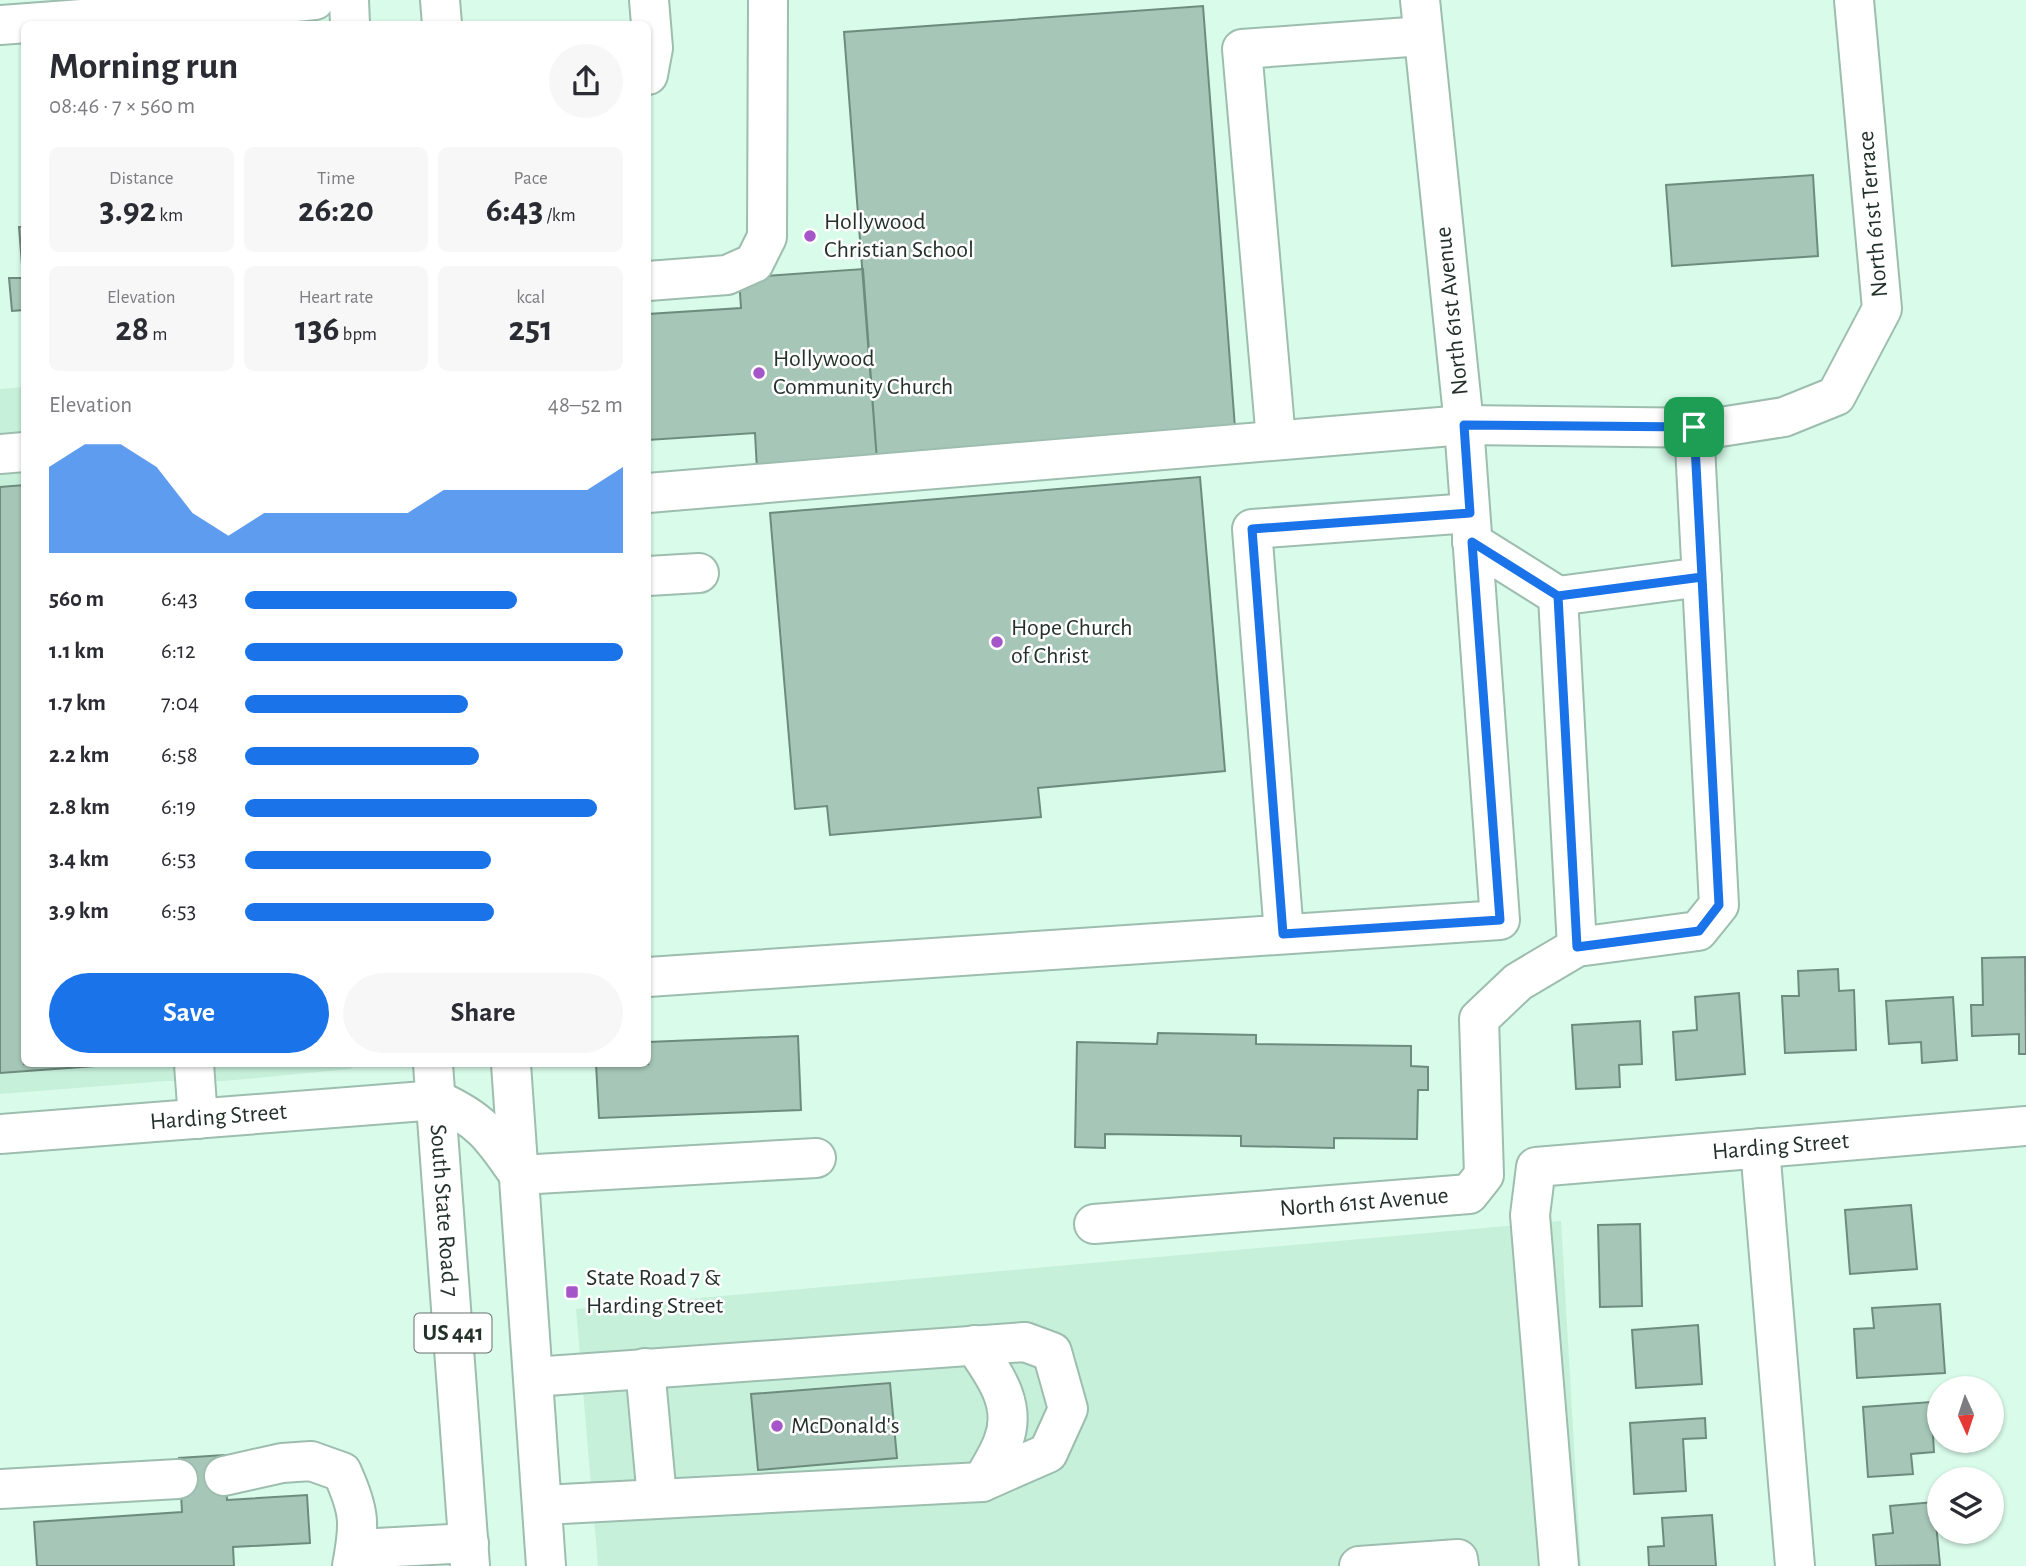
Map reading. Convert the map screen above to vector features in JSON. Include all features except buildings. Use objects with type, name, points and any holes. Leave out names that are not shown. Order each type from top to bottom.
[{"type":"street","points":[[10,17],[103,15],[196,6],[315,0]]},
{"type":"street","points":[[349,0],[350,21]]},
{"type":"street","points":[[440,0],[442,21]]},
{"type":"street","points":[[649,0],[651,21]]},
{"type":"street","points":[[651,281],[727,275],[754,263],[766,237],[768,0]]},
{"type":"street","name":"North 61st Terrace","points":[[1694,427],[1714,428],[1784,416],[1836,396],[1882,309],[1854,0]]},
{"type":"street","points":[[1276,440],[1242,49],[1421,18]]},
{"type":"street","name":"North 61st Avenue","points":[[1094,1224],[1469,1194],[1485,1175],[1479,1019],[1518,982],[1577,947],[1699,931],[1719,905],[1694,427],[1464,425],[1421,18]]},
{"type":"street","points":[[651,24],[651,59]]},
{"type":"street","points":[[651,493],[1464,425],[1500,920],[651,976]]},
{"type":"street","points":[[0,454],[21,452]]},
{"type":"street","points":[[1283,934],[1252,529],[1471,528],[1558,596],[1702,577]]},
{"type":"street","points":[[651,576],[699,573]]},
{"type":"street","points":[[1558,596],[1577,947]]},
{"type":"street","points":[[194,1067],[198,1119]]},
{"type":"street","points":[[511,1067],[546,1566]]},
{"type":"street","points":[[435,1082],[463,1112],[481,1125],[519,1175]]},
{"type":"street","name":"Harding Street","points":[[0,1134],[198,1119],[435,1082]]},
{"type":"street","name":"South State Road 7","points":[[435,1082],[469,1554]]},
{"type":"street","name":"Harding Street","points":[[1559,1566],[1530,1215],[1536,1167],[2026,1126]]},
{"type":"street","points":[[1760,1147],[1795,1566]]},
{"type":"street","points":[[519,1175],[816,1158]]},
{"type":"street","points":[[533,1377],[1025,1342],[1052,1352],[1068,1409],[1048,1453],[982,1482],[542,1505]]},
{"type":"street","points":[[974,1345],[997,1379],[1007,1406],[1009,1421],[1003,1442],[982,1482]]},
{"type":"street","points":[[645,1368],[657,1498]]},
{"type":"street","points":[[224,1476],[282,1463],[311,1461],[342,1472],[354,1500],[359,1530],[352,1566]]},
{"type":"street","points":[[0,1489],[178,1479]]},
{"type":"street","points":[[360,1566],[377,1548],[469,1554]]},
{"type":"street","points":[[1359,1566],[1458,1559],[1459,1566]]},
{"type":"shaded area","points":[[21,387],[21,1067],[353,1067],[350,1069],[224,1081],[166,1081],[0,1094],[0,389]]},
{"type":"shaded area","points":[[1561,1221],[1581,1566],[598,1566],[576,1309]]},
{"type":"place","name":"Hollywood Christian School","points":[[810,236]]},
{"type":"place","name":"Hollywood Community Church","points":[[759,373]]},
{"type":"place","name":"Hope Church of Christ","points":[[997,642]]},
{"type":"place","name":"State Road 7 & Harding Street","points":[[572,1292]]},
{"type":"place","name":"McDonald's","points":[[777,1426]]},
{"type":"route","points":[[1694,427],[1464,425],[1470,513],[1252,529],[1283,934],[1500,920],[1472,542],[1558,596],[1702,577],[1719,905],[1699,931],[1577,947],[1558,596],[1630,586],[1702,577],[1694,427]]}]
